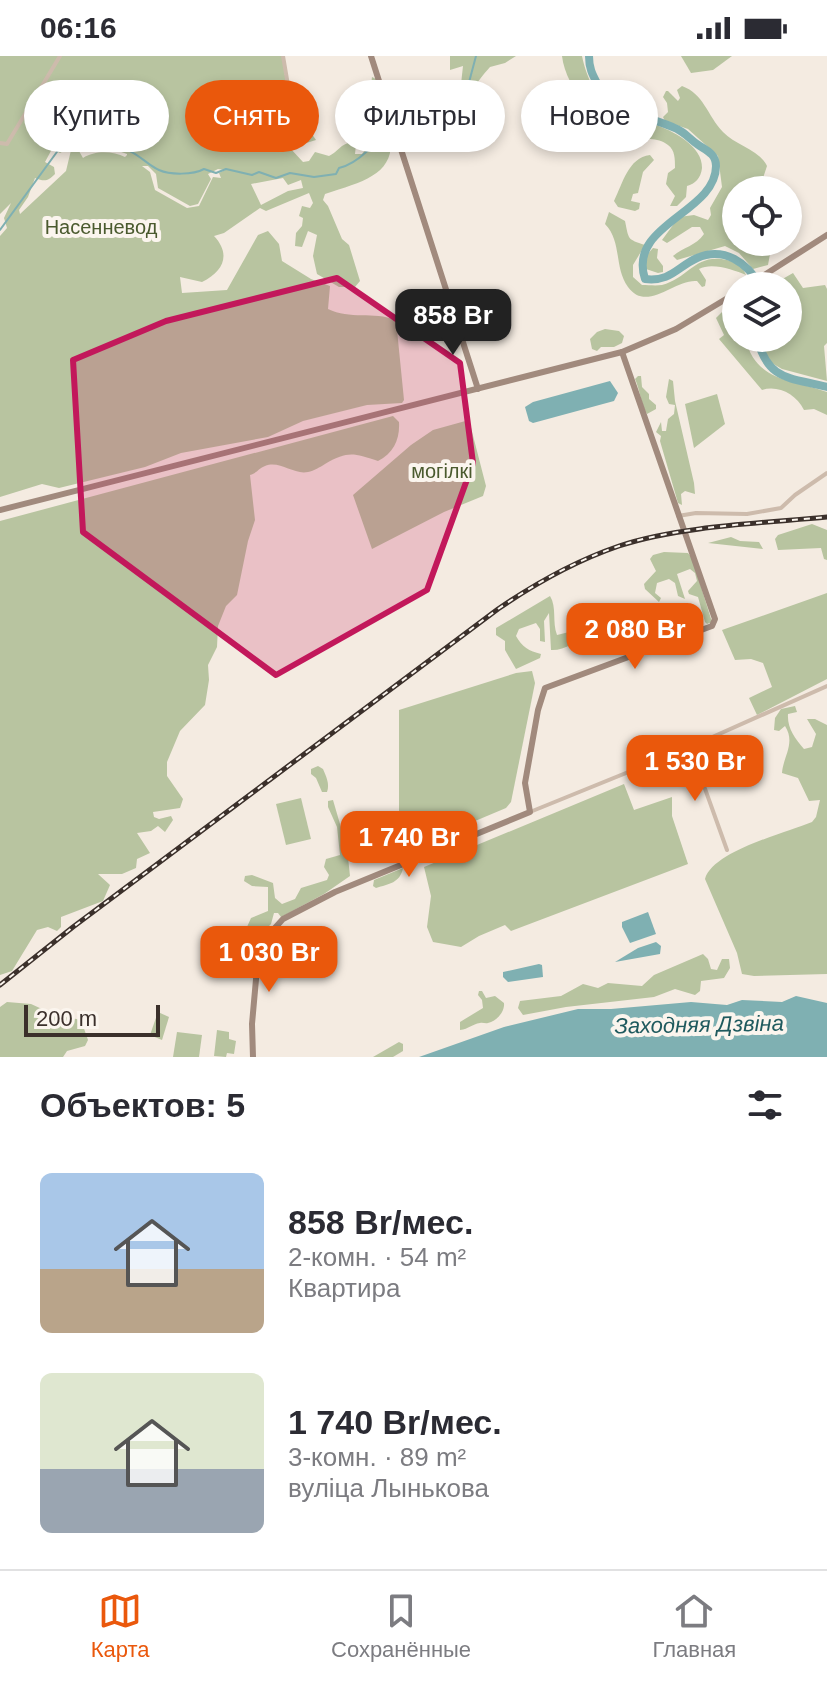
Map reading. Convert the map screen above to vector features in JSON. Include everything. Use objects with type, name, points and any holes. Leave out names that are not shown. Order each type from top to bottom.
[{"type":"street","points":[[0,143],[7,144],[60,56]]},
{"type":"street","points":[[283,56],[287,80]]},
{"type":"street","points":[[372,58],[478,389]]},
{"type":"street","points":[[769,272],[827,235]]},
{"type":"street","points":[[0,510],[622,352],[676,329],[722,301]]},
{"type":"street","points":[[530,812],[525,783],[545,688],[712,626],[715,619],[622,352]]},
{"type":"street","points":[[678,516],[696,513],[747,514],[781,508],[827,473]]},
{"type":"street","points":[[253,1057],[253,1010],[260,948],[270,931],[283,919],[335,892],[690,747],[827,686]]},
{"type":"street","points":[[690,747],[727,850]]},
{"type":"highlighted area","points":[[337,278],[460,363],[473,463],[427,590],[276,675],[83,532],[73,360],[166,321]]},
{"type":"green space","name":"Насенневод","points":[[0,56],[282,56],[286,80],[185,80],[185,152],[294,152],[303,162],[309,161],[315,152],[329,156],[335,151],[390,152],[380,170],[357,183],[325,194],[323,200],[342,239],[349,245],[360,281],[355,287],[339,287],[317,274],[313,256],[317,235],[308,231],[302,247],[295,246],[296,233],[302,226],[303,218],[299,216],[302,206],[310,208],[313,203],[309,193],[266,211],[260,208],[224,233],[214,236],[222,249],[223,262],[216,273],[202,282],[180,277],[182,293],[227,290],[258,235],[268,231],[279,244],[282,261],[311,279],[330,286],[328,309],[396,320],[404,400],[402,403],[367,405],[303,421],[268,437],[181,453],[145,467],[59,488],[42,484],[0,497],[0,236],[7,228],[4,218],[11,203],[0,214]],"holes":[[[142,166],[148,166],[156,174],[158,188],[190,206],[198,204],[211,179],[208,174],[218,169],[225,170],[219,173],[221,178],[213,177],[199,206],[187,208],[155,190],[150,172]],[[283,178],[288,185],[301,180],[303,188],[288,191],[261,205],[251,184]]]},
{"type":"green space","points":[[450,56],[516,56],[490,67],[480,80],[461,80],[463,66],[450,70]]},
{"type":"green space","points":[[562,56],[582,56],[590,80],[570,80]]},
{"type":"green space","points":[[681,56],[732,56],[713,70],[691,73]]},
{"type":"green space","points":[[682,86],[695,94],[723,132],[764,160],[767,166],[764,176],[722,176],[722,187],[718,156],[688,129],[665,121],[663,117],[668,112],[663,97],[666,91],[678,101],[677,90]]},
{"type":"green space","points":[[658,126],[685,140],[701,160],[700,175],[687,186],[686,197],[677,206],[670,206],[675,196],[666,184],[668,173],[675,168],[674,155],[670,147],[659,141]]},
{"type":"green space","points":[[650,155],[654,160],[643,172],[638,193],[633,194],[631,201],[640,203],[639,209],[618,207],[614,201],[627,172],[636,161]]},
{"type":"green space","points":[[722,187],[722,247],[677,260],[673,256],[704,234],[700,227],[692,227],[667,243],[662,240],[679,217],[694,215],[708,220],[710,208]]},
{"type":"green space","points":[[609,212],[625,221],[632,240],[645,245],[633,265],[633,277],[642,285],[671,282],[707,260],[727,260],[744,272],[704,267],[699,269],[706,280],[705,286],[702,287],[697,281],[688,282],[652,296],[635,294],[624,280],[614,238],[605,224]]},
{"type":"green space","points":[[653,248],[658,249],[657,258],[663,272],[646,269],[646,258]]},
{"type":"green space","points":[[742,256],[770,256],[768,265],[753,269]]},
{"type":"green space","points":[[825,285],[827,381],[782,369],[770,362],[765,352],[802,352],[802,286]]},
{"type":"green space","points":[[722,312],[722,331],[716,318]]},
{"type":"green space","points":[[605,329],[619,331],[624,336],[622,343],[614,347],[601,347],[597,351],[592,349],[590,339]]},
{"type":"green space","points":[[730,352],[750,352],[757,363],[777,377],[827,392],[827,415],[814,409],[804,410],[786,392],[762,390]]},
{"type":"green space","points":[[641,376],[642,387],[649,394],[649,399],[656,405],[656,409],[647,414],[635,379]]},
{"type":"green space","points":[[669,379],[673,381],[694,483],[695,494],[685,491],[681,494],[682,505],[678,503],[661,436],[656,432],[661,422],[662,431],[666,431],[668,419],[674,414],[675,405],[669,404],[666,397]]},
{"type":"green space","points":[[717,394],[725,424],[694,448],[685,404]]},
{"type":"green space","points":[[393,416],[399,422],[397,440],[392,450],[378,461],[351,455],[339,457],[308,472],[271,465],[250,475],[255,520],[237,595],[226,606],[218,626],[217,647],[208,665],[205,705],[180,731],[167,762],[167,776],[183,799],[180,808],[153,812],[154,817],[159,819],[171,816],[173,820],[165,832],[158,826],[151,831],[137,833],[150,853],[137,859],[136,868],[122,874],[98,874],[110,885],[103,901],[61,917],[61,927],[57,931],[48,927],[37,930],[12,971],[0,975],[0,521]]},
{"type":"green space","name":"могілкі","points":[[469,420],[486,486],[483,496],[372,549],[353,495],[433,430]]},
{"type":"green space","points":[[812,524],[827,530],[827,560],[821,548],[778,550],[775,539],[778,535]]},
{"type":"green space","points":[[731,537],[759,542],[763,549],[708,543]]},
{"type":"green space","points":[[664,552],[688,553],[692,558],[712,622],[705,622],[698,597],[689,594],[688,591],[697,581],[690,569],[677,574],[685,599],[678,596],[675,583],[669,579],[657,583],[655,593],[661,598],[659,602],[645,589],[644,584],[656,571],[650,559]]},
{"type":"green space","points":[[827,593],[827,679],[757,715],[749,698],[772,687],[763,663],[751,659],[735,660],[722,630]]},
{"type":"green space","points":[[550,596],[557,635],[581,629],[586,632],[570,645],[551,650],[549,613],[544,621],[545,642],[540,641],[540,629],[536,623],[519,629],[516,636],[521,643],[541,654],[540,658],[516,669],[505,650],[505,641],[496,635],[496,628]]},
{"type":"green space","points":[[532,671],[535,683],[511,802],[506,808],[399,853],[399,710],[516,673]]},
{"type":"green space","points":[[795,706],[797,712],[788,714],[789,724],[804,749],[812,747],[816,734],[807,719],[827,725],[827,974],[742,974],[737,953],[705,879],[721,860],[735,852],[812,822],[816,817],[820,800],[809,801],[798,778],[782,773],[789,738],[785,726],[779,731],[774,730],[775,718],[781,709]]},
{"type":"green space","points":[[318,766],[326,777],[327,792],[322,792],[311,774],[311,769]]},
{"type":"green space","points":[[624,784],[634,810],[672,797],[672,816],[688,864],[511,931],[505,925],[461,947],[433,942],[427,927],[431,896],[424,867]]},
{"type":"green space","points":[[301,798],[311,839],[286,845],[276,804]]},
{"type":"green space","points":[[333,800],[347,848],[350,876],[281,917],[274,913],[271,924],[249,947],[241,946],[251,918],[268,911],[268,887],[252,886],[244,881],[245,876],[252,875],[273,883],[275,898],[282,904],[295,899],[301,888],[327,880],[326,859],[340,855],[337,827],[328,807],[328,801]]},
{"type":"green space","points":[[403,868],[393,882],[376,888],[373,886],[374,880]]},
{"type":"green space","points":[[703,954],[711,969],[717,970],[722,959],[729,959],[730,968],[724,978],[701,981],[700,991],[695,995],[675,989],[654,997],[523,1015],[518,1008],[520,1001],[561,996],[583,984],[598,988],[608,983],[642,986],[654,975]]},
{"type":"green space","points":[[479,991],[486,998],[495,996],[504,1003],[502,1012],[491,1022],[460,1030],[460,1022],[483,1008]]},
{"type":"green space","points":[[7,1002],[31,1004],[53,1014],[81,1020],[88,1040],[85,1046],[67,1051],[63,1057],[0,1057],[0,1007]]},
{"type":"green space","points":[[158,1012],[169,1017],[162,1040],[150,1035]]},
{"type":"green space","points":[[217,1030],[229,1032],[229,1039],[236,1041],[234,1054],[214,1056]]},
{"type":"green space","points":[[177,1032],[202,1035],[199,1057],[173,1057]]},
{"type":"green space","points":[[399,1042],[403,1044],[403,1051],[393,1057],[373,1057]]},
{"type":"water","points":[[610,381],[618,393],[614,401],[533,423],[529,421],[525,407],[533,402]]},
{"type":"water","points":[[648,912],[656,934],[630,943],[622,922]]},
{"type":"water","points":[[656,942],[661,946],[660,954],[615,962],[638,948]]},
{"type":"water","points":[[542,965],[543,977],[508,982],[503,977],[503,972]]},
{"type":"water","name":"Заходняя Дзвіна","points":[[796,996],[827,1003],[827,1057],[419,1057],[504,1027],[578,1009],[691,1002],[727,1005],[742,1000],[782,1002]]},
{"type":"waterway","points":[[470,80],[476,56]]},
{"type":"waterway","points":[[589,56],[591,71],[598,85],[614,103],[680,130],[710,152],[716,162],[712,182],[702,196],[648,245],[643,260],[645,279],[661,278],[697,258],[717,254],[734,259],[750,272]]},
{"type":"waterway","points":[[0,230],[62,145],[75,138],[100,135],[112,149],[132,152],[153,167],[169,173],[204,169],[216,173],[226,169],[252,175],[259,172],[276,178],[290,173],[314,177],[336,174],[339,168],[365,152]]},
{"type":"waterway","points":[[762,352],[767,362],[782,375],[827,387]]},
{"type":"railway","points":[[0,985],[498,609],[541,582],[587,559],[642,539],[722,526],[827,517]]}]
